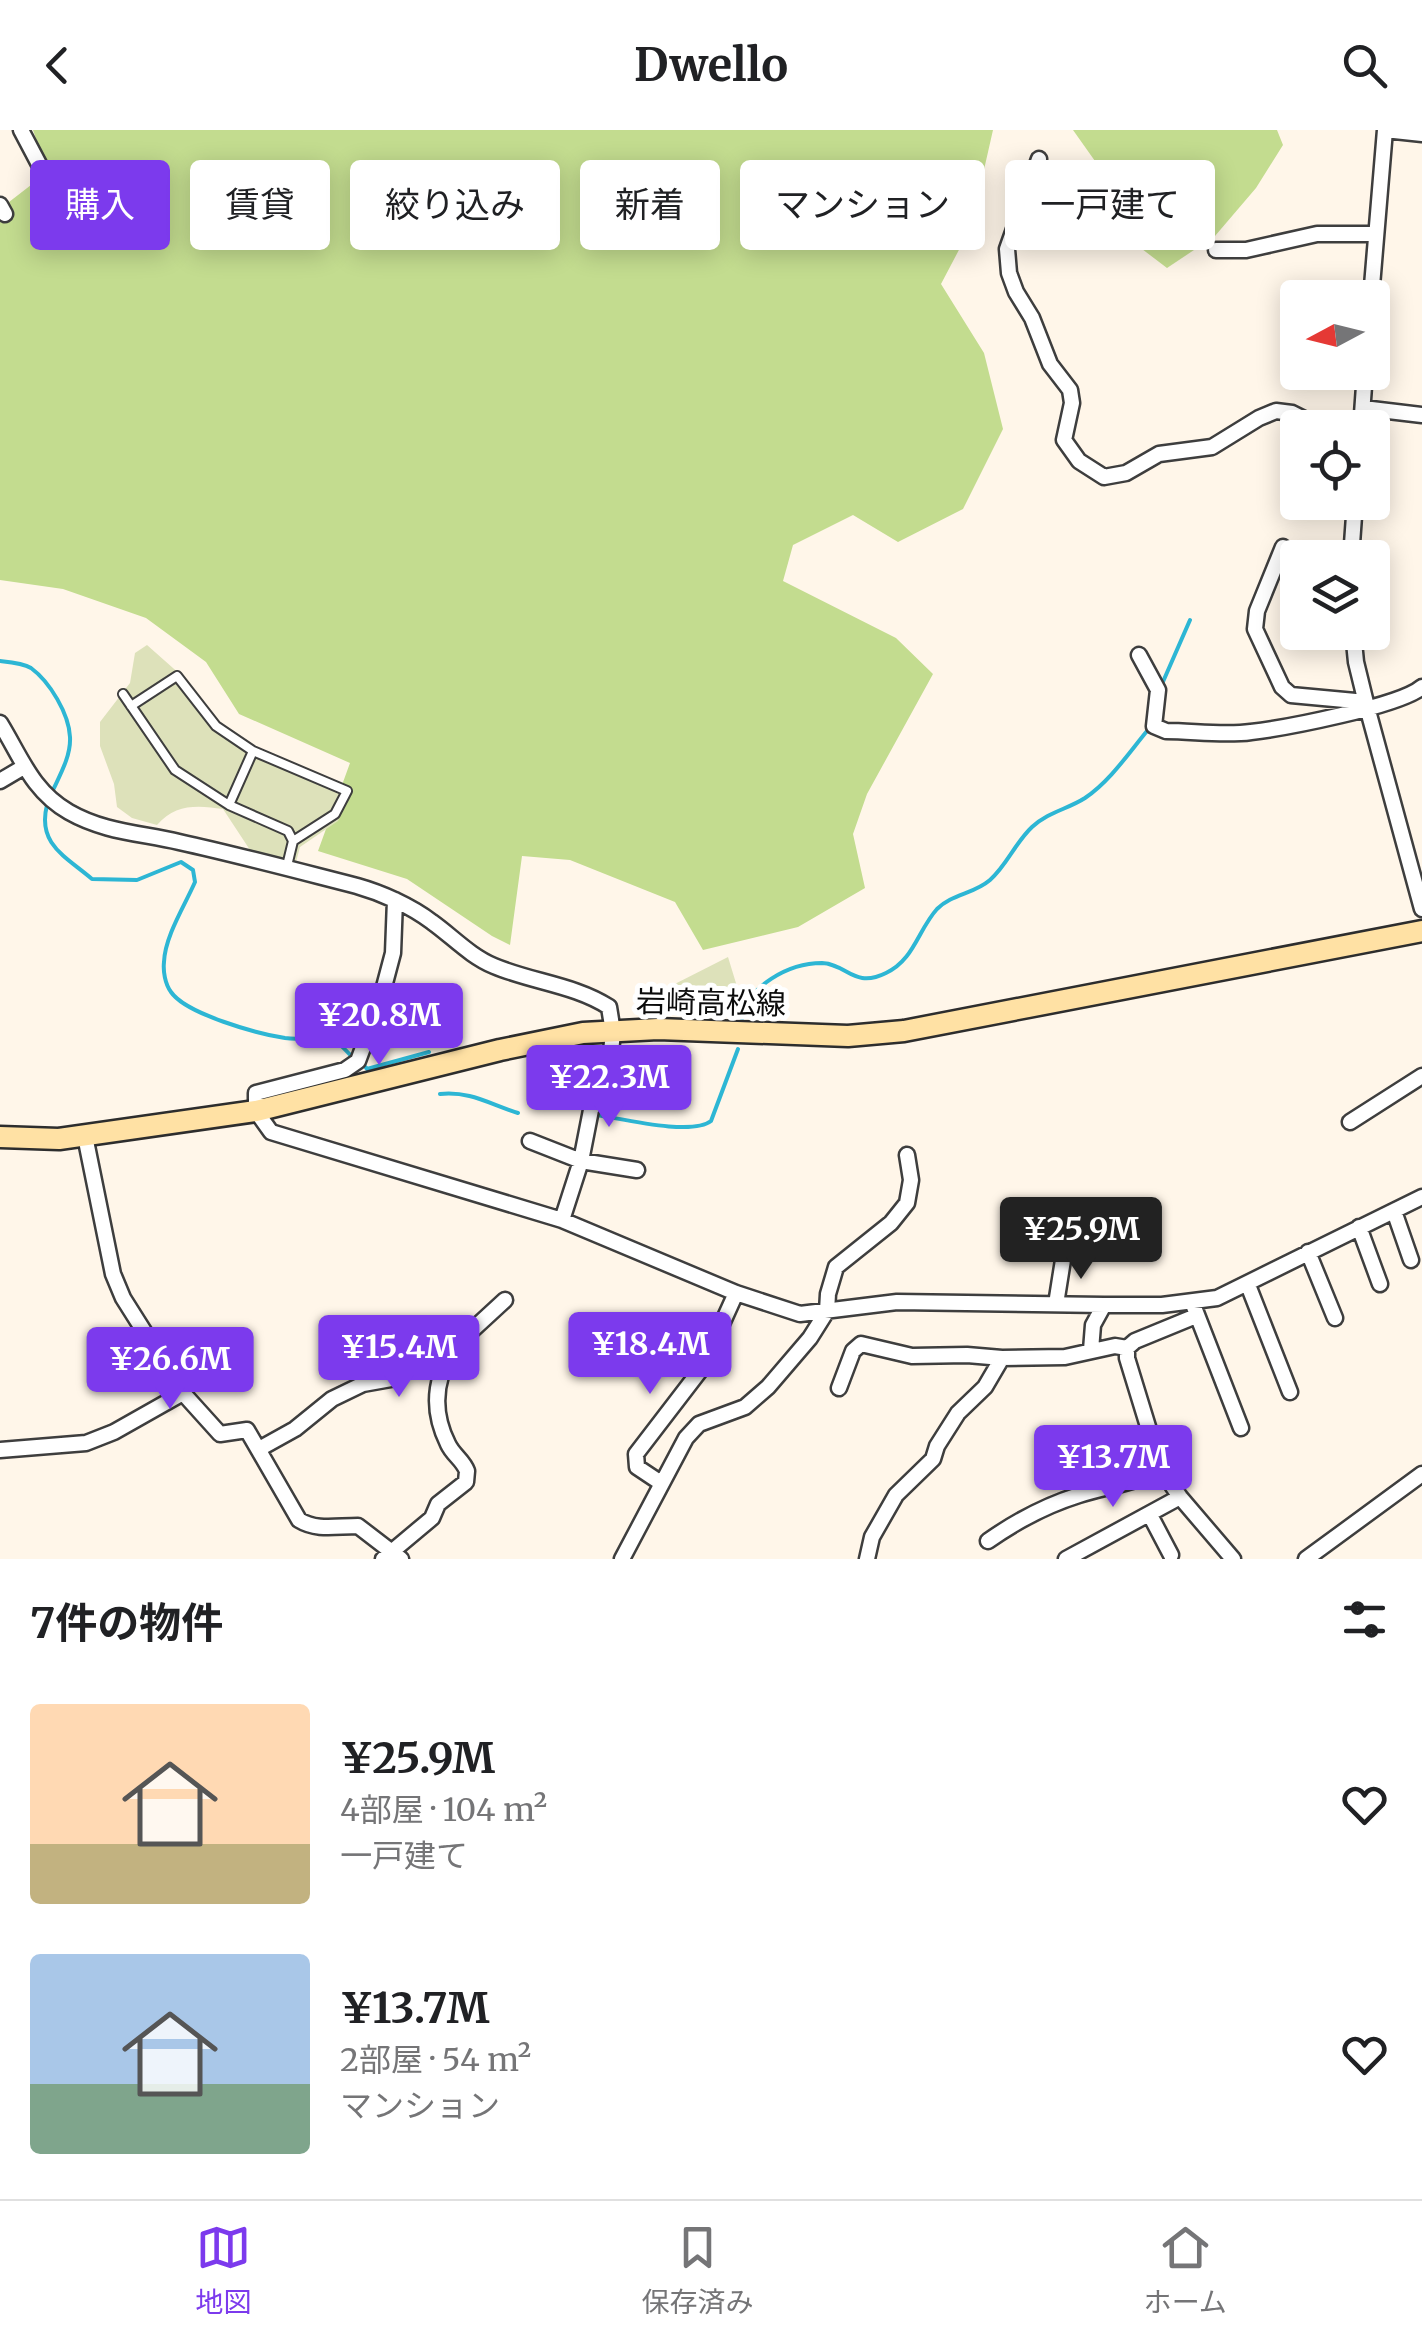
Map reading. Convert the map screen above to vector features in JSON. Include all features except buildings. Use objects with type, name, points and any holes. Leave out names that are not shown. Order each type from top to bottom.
[{"type":"main road","name":"岩崎高松線","points":[[0,1138],[58,1139],[256,1111],[583,1033],[658,1029],[848,1036],[904,1031],[1422,931]]},
{"type":"street","points":[[22,130],[37,160]]},
{"type":"street","points":[[1373,280],[1385,130],[1422,134]]},
{"type":"street","points":[[1039,159],[1007,249],[1009,273],[1050,364],[1070,390],[1072,403],[1064,440],[1079,462],[1104,478],[1126,473],[1159,454],[1212,447],[1259,418],[1280,412]]},
{"type":"street","points":[[1216,250],[1246,250],[1317,234],[1376,234]]},
{"type":"street","points":[[1364,390],[1362,408],[1422,415]]},
{"type":"street","points":[[1280,552],[1257,611],[1255,629],[1282,687],[1290,694],[1366,704]]},
{"type":"street","points":[[1355,650],[1422,909]]},
{"type":"street","points":[[1138,655],[1158,690],[1154,726],[1166,731],[1248,733],[1413,694],[1422,686]]},
{"type":"street","points":[[0,723],[22,768],[50,799],[95,824],[362,888],[430,920],[464,949],[492,965],[591,996],[609,1007],[613,1032],[610,1062],[601,1094],[591,1110],[582,1161],[562,1220]]},
{"type":"street","points":[[0,781],[22,768]]},
{"type":"street","points":[[394,900],[393,953],[358,1061],[346,1070],[256,1093],[256,1111],[270,1132],[562,1220],[736,1293],[800,1314],[897,1302],[1194,1309]]},
{"type":"street","points":[[1350,1122],[1422,1076]]},
{"type":"street","points":[[85,1136],[113,1274],[123,1298],[183,1393],[220,1434],[247,1430],[299,1520],[310,1527],[358,1526],[392,1557],[432,1518],[438,1504],[466,1482],[464,1463],[446,1442],[436,1402],[438,1376],[455,1346]]},
{"type":"street","points":[[530,1141],[582,1161],[638,1170]]},
{"type":"street","points":[[622,1559],[686,1438],[699,1424],[744,1407],[768,1386],[810,1338],[827,1311],[836,1267],[891,1223],[907,1203],[911,1180],[906,1155]]},
{"type":"street","points":[[1127,1348],[1135,1341],[1162,1333],[1194,1309],[1422,1197]]},
{"type":"street","points":[[1394,1211],[1411,1260]]},
{"type":"street","points":[[1358,1227],[1380,1284]]},
{"type":"street","points":[[1056,1304],[1063,1260],[1070,1250],[1100,1252]]},
{"type":"street","points":[[1308,1252],[1335,1318]]},
{"type":"street","points":[[1248,1285],[1290,1392]]},
{"type":"street","points":[[661,1483],[637,1467],[636,1454],[702,1368],[736,1293]]},
{"type":"street","points":[[259,1449],[295,1430],[332,1399],[363,1384],[391,1379],[455,1346],[506,1300]]},
{"type":"street","points":[[1091,1350],[1092,1325],[1104,1306]]},
{"type":"street","points":[[1194,1309],[1241,1428]]},
{"type":"street","points":[[839,1388],[853,1352],[861,1344],[912,1356],[1002,1358],[1066,1357],[1115,1346],[1127,1348]]},
{"type":"street","points":[[1127,1348],[1161,1469],[1234,1559]]},
{"type":"street","points":[[867,1559],[872,1538],[896,1496],[933,1459],[958,1413],[985,1386],[1002,1358]]},
{"type":"street","points":[[0,1450],[97,1440],[183,1393]]},
{"type":"street","points":[[988,1542],[1012,1524],[1076,1496],[1147,1477],[1161,1469]]},
{"type":"street","points":[[1308,1559],[1422,1474]]},
{"type":"street","points":[[1066,1559],[1180,1497]]},
{"type":"street","points":[[1150,1515],[1173,1554]]},
{"type":"street","points":[[612,1559],[634,1519],[641,1523]]},
{"type":"lane","points":[[132,706],[178,676],[216,726],[253,751],[346,791],[335,814],[292,841]]},
{"type":"lane","points":[[123,694],[175,770],[229,804],[288,831],[292,841],[286,870]]},
{"type":"lane","points":[[229,804],[253,751]]},
{"type":"green space","points":[[33,130],[993,130],[985,165],[985,160],[740,160],[740,250],[959,250],[941,284],[984,353],[1003,429],[963,509],[898,542],[853,515],[793,545],[783,581],[896,638],[933,674],[867,794],[853,834],[865,888],[798,927],[703,950],[675,902],[570,860],[522,856],[510,945],[407,879],[318,851],[350,763],[239,714],[206,662],[146,618],[63,589],[0,580],[0,209],[30,186],[30,250],[170,250],[170,160],[40,160]]},
{"type":"green space","points":[[1073,130],[1277,130],[1283,145],[1256,188],[1215,236],[1215,160],[1094,160]]},
{"type":"green space","points":[[1143,250],[1194,250],[1167,268]]},
{"type":"green space","points":[[147,645],[182,676],[219,722],[257,748],[352,788],[338,821],[300,847],[296,862],[250,850],[223,809],[187,808],[171,813],[157,825],[132,818],[117,807],[114,784],[100,746],[100,722],[130,683],[135,653]]},
{"type":"green space","points":[[728,957],[739,993],[726,996],[708,1014],[696,1015],[664,1006],[661,991]]},
{"type":"waterway","points":[[1162,684],[1190,620]]},
{"type":"waterway","points":[[0,661],[31,668],[45,681],[62,709],[70,744],[53,790]]},
{"type":"waterway","points":[[742,1019],[752,996],[761,987],[796,967],[831,964],[866,978],[895,967],[909,953],[937,909],[990,880],[1032,827],[1094,791],[1147,731]]},
{"type":"waterway","points":[[47,805],[46,830],[50,839],[63,856],[92,879],[137,880],[181,862],[193,870],[195,882],[165,952],[167,985],[179,1000],[224,1022],[258,1032],[298,1039],[327,1036],[353,1058]]},
{"type":"waterway","points":[[597,1115],[673,1127],[711,1121],[738,1049]]},
{"type":"waterway","points":[[362,1063],[367,1069],[429,1052]]},
{"type":"waterway","points":[[440,1094],[471,1096],[518,1113]]}]
